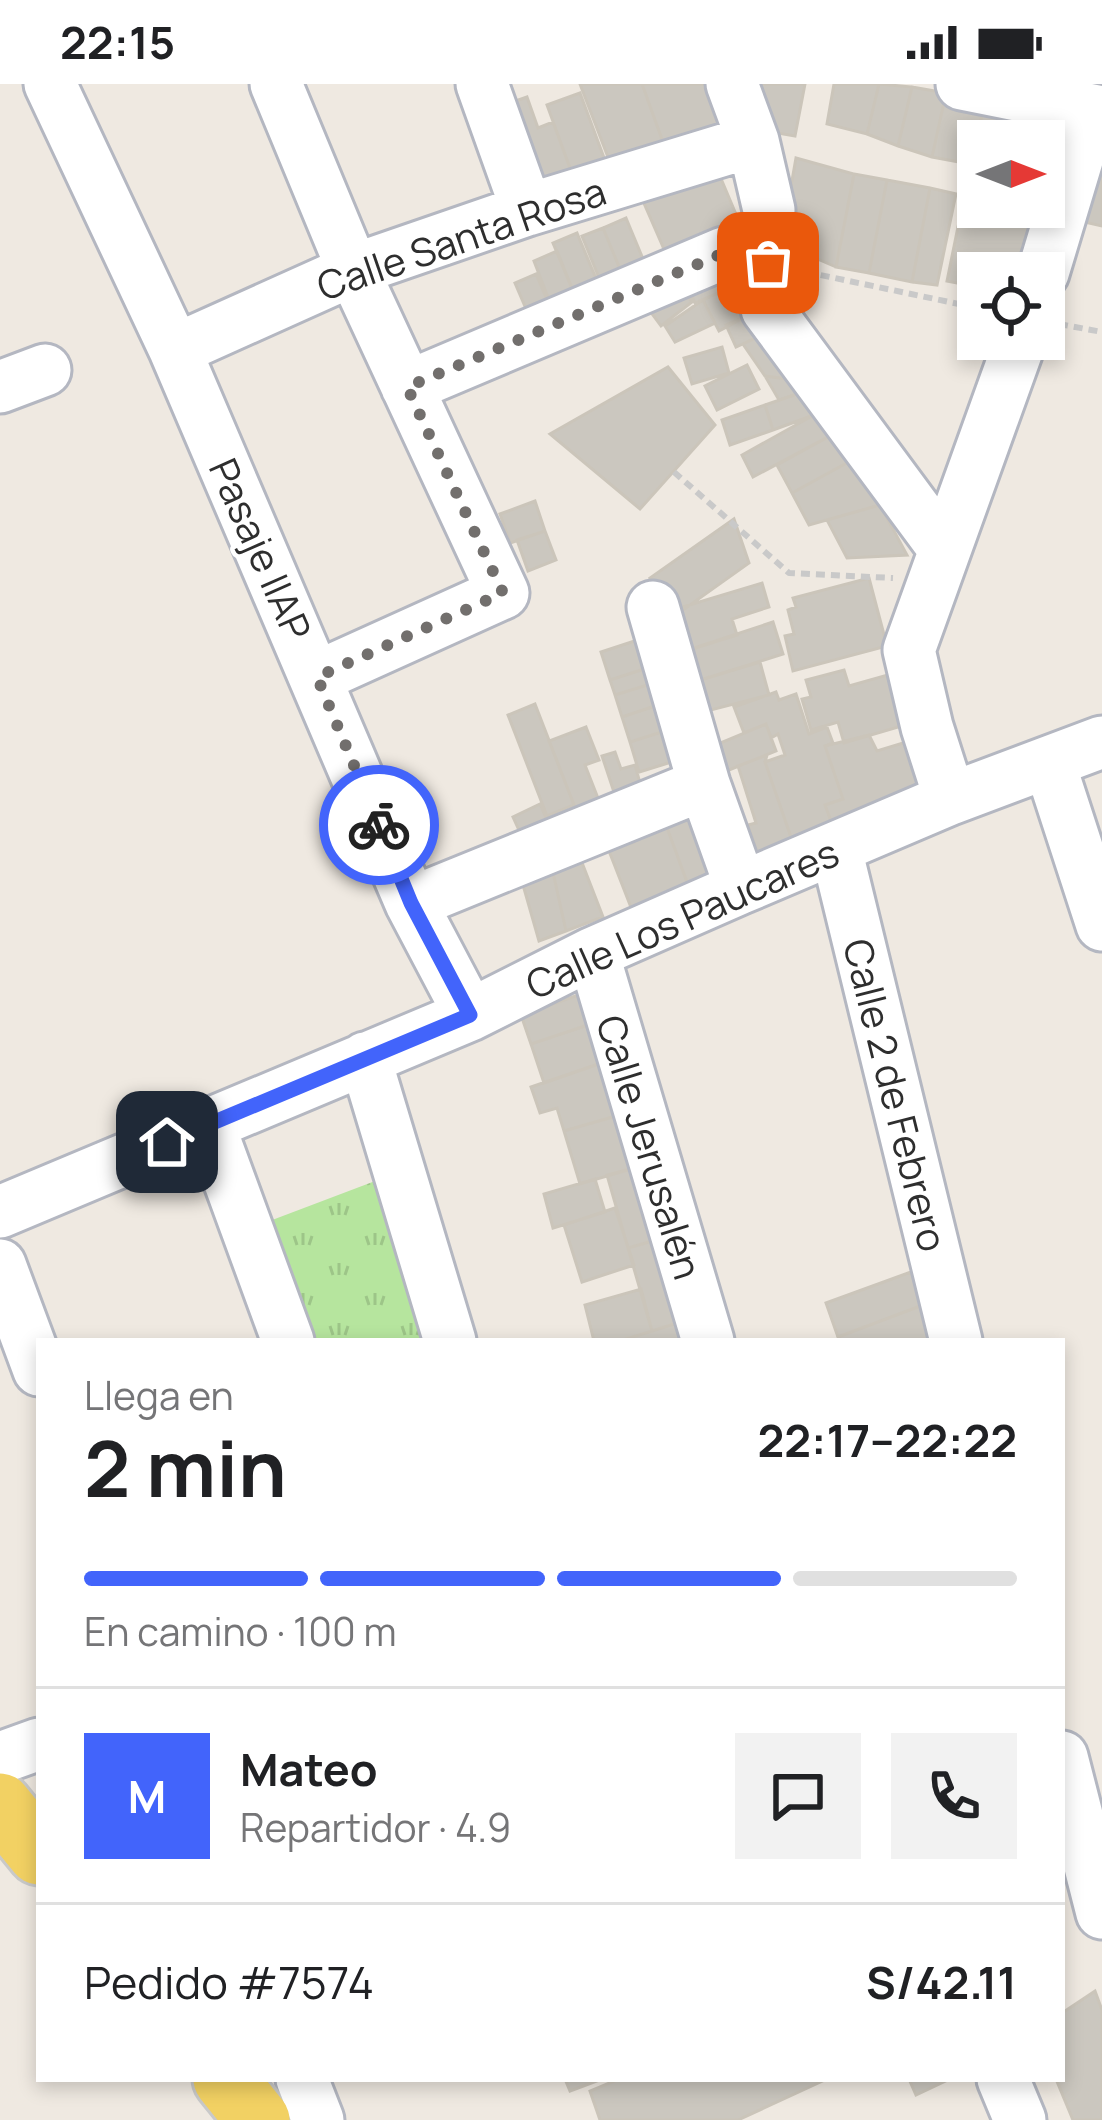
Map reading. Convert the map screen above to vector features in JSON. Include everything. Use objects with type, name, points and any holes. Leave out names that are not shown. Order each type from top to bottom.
[{"type":"main road","points":[[0,1805],[36,1848]]},
{"type":"main road","points":[[227,2082],[258,2120]]},
{"type":"street","name":"Pasaje IIAP","points":[[50,84],[175,350],[411,903],[470,1015]]},
{"type":"street","points":[[276,84],[353,270],[503,593],[317,677]]},
{"type":"street","points":[[482,84],[527,210]]},
{"type":"street","points":[[732,84],[753,141],[769,210],[766,309],[938,563]]},
{"type":"street","points":[[962,84],[1097,111],[1050,252]]},
{"type":"street","name":"Calle Santa Rosa","points":[[175,350],[353,270],[527,210],[753,141]]},
{"type":"street","points":[[407,387],[724,253],[768,263]]},
{"type":"street","points":[[950,799],[909,650],[1014,360]]},
{"type":"street","points":[[653,607],[704,784],[741,888]]},
{"type":"street","name":"Calle Los Paucares","points":[[0,1212],[470,1015],[592,953],[741,888],[950,799],[1102,742]]},
{"type":"street","points":[[1049,762],[1102,925]]},
{"type":"street","points":[[411,903],[704,784]]},
{"type":"street","name":"Calle 2 de Febrero","points":[[836,850],[955,1338]]},
{"type":"street","name":"Calle Jerusalén","points":[[592,953],[707,1338]]},
{"type":"street","points":[[364,1058],[449,1338]]},
{"type":"street","points":[[209,1125],[288,1338]]},
{"type":"street","points":[[0,1264],[36,1362]]},
{"type":"street","points":[[0,1758],[36,1745]]},
{"type":"street","points":[[1065,1769],[1102,1913]]},
{"type":"street","points":[[303,2082],[318,2120]]},
{"type":"street","points":[[1004,2082],[1020,2120]]},
{"type":"path","points":[[768,263],[957,304]]},
{"type":"path","points":[[1065,325],[1102,332]]},
{"type":"path","points":[[674,472],[789,573],[938,563]]},
{"type":"green space","points":[[391,1175],[441,1338],[299,1338],[259,1225]]},
{"type":"building","points":[[580,84],[642,84],[668,156],[616,178]]},
{"type":"building","points":[[642,84],[727,84],[743,129],[668,156]]},
{"type":"building","points":[[760,84],[805,84],[795,136],[755,129]]},
{"type":"building","points":[[834,84],[879,84],[867,134],[827,124]]},
{"type":"building","points":[[879,84],[912,87],[898,146],[867,134]]},
{"type":"building","points":[[912,87],[946,93],[932,157],[898,146]]},
{"type":"building","points":[[580,93],[607,166],[574,179],[547,105]]},
{"type":"building","points":[[946,93],[984,96],[981,120],[957,120],[957,162],[932,157]]},
{"type":"building","points":[[984,96],[1016,101],[1012,120],[981,120]]},
{"type":"building","points":[[527,97],[538,128],[553,122],[574,179],[537,192],[504,105]]},
{"type":"building","points":[[1016,101],[1045,110],[1043,120],[1012,120]]},
{"type":"building","points":[[1045,110],[1082,117],[1065,154],[1065,120],[1043,120]]},
{"type":"building","points":[[1102,131],[1102,226],[1071,219]]},
{"type":"building","points":[[796,158],[854,174],[836,267],[781,243]]},
{"type":"building","points":[[714,162],[743,231],[670,263],[640,194]]},
{"type":"building","points":[[854,174],[887,180],[869,273],[836,267]]},
{"type":"building","points":[[887,180],[930,188],[912,282],[869,273]]},
{"type":"building","points":[[930,188],[956,194],[937,285],[912,282]]},
{"type":"building","points":[[626,218],[648,271],[625,281],[603,228]]},
{"type":"building","points":[[603,228],[625,281],[604,290],[582,236]]},
{"type":"building","points":[[958,228],[1039,228],[1034,252],[957,252],[957,283],[947,281]]},
{"type":"building","points":[[577,233],[602,293],[578,303],[553,243]]},
{"type":"building","points":[[557,251],[578,303],[554,313],[534,261]]},
{"type":"building","points":[[728,262],[738,284],[695,303],[685,281]]},
{"type":"building","points":[[536,274],[548,302],[527,311],[515,283]]},
{"type":"building","points":[[678,283],[692,302],[661,326],[641,299]]},
{"type":"building","points":[[738,284],[751,314],[719,331],[703,300]]},
{"type":"building","points":[[703,300],[715,323],[675,342],[665,326]]},
{"type":"building","points":[[760,310],[771,331],[736,347],[726,325]]},
{"type":"building","points":[[762,335],[797,373],[787,379],[765,376],[743,344]]},
{"type":"building","points":[[722,347],[729,373],[692,384],[684,358]]},
{"type":"building","points":[[747,365],[759,389],[717,410],[705,386]]},
{"type":"building","points":[[668,367],[715,425],[640,509],[550,434]]},
{"type":"building","points":[[797,373],[806,391],[779,400],[765,376],[787,379]]},
{"type":"building","points":[[806,391],[814,415],[773,430],[765,405]]},
{"type":"building","points":[[765,405],[773,430],[730,445],[722,420]]},
{"type":"building","points":[[814,415],[839,431],[753,477],[742,455]]},
{"type":"building","points":[[839,431],[854,459],[792,493],[777,465]]},
{"type":"building","points":[[854,459],[880,505],[809,525],[792,493]]},
{"type":"building","points":[[535,501],[545,531],[510,543],[500,514]]},
{"type":"building","points":[[880,505],[907,555],[847,558],[827,520]]},
{"type":"building","points":[[734,519],[749,563],[676,615],[650,578]]},
{"type":"building","points":[[545,531],[556,560],[528,571],[517,540]]},
{"type":"building","points":[[869,578],[887,646],[793,671],[785,636],[794,634],[788,610],[796,607],[793,598]]},
{"type":"building","points":[[762,583],[769,607],[732,619],[737,635],[689,650],[676,609]]},
{"type":"building","points":[[773,622],[783,654],[694,682],[682,652]]},
{"type":"building","points":[[653,635],[663,663],[610,680],[601,652]]},
{"type":"building","points":[[760,662],[769,695],[703,712],[694,682]]},
{"type":"building","points":[[663,663],[667,679],[615,695],[610,680]]},
{"type":"building","points":[[844,670],[849,686],[891,674],[905,725],[844,743],[838,722],[811,730],[802,699],[811,697],[806,680]]},
{"type":"building","points":[[667,679],[673,700],[622,717],[615,695]]},
{"type":"building","points":[[776,692],[779,700],[796,694],[809,734],[827,727],[833,743],[825,746],[843,799],[825,805],[834,829],[793,843],[765,762],[785,755],[778,734],[771,738],[766,724],[744,733],[734,707]]},
{"type":"building","points":[[673,700],[681,726],[630,742],[622,717]]},
{"type":"building","points":[[535,704],[574,805],[547,816],[508,715]]},
{"type":"building","points":[[766,724],[776,751],[724,772],[713,746]]},
{"type":"building","points":[[681,726],[691,756],[639,772],[630,742]]},
{"type":"building","points":[[586,727],[599,760],[585,765],[601,806],[578,815],[549,741]]},
{"type":"building","points":[[869,735],[877,751],[906,742],[924,792],[834,829],[825,805],[843,799],[825,746]]},
{"type":"building","points":[[615,752],[621,769],[635,765],[640,783],[614,792],[602,756]]},
{"type":"building","points":[[767,755],[765,762],[793,843],[751,863],[755,846],[748,825],[756,823],[738,766]]},
{"type":"building","points":[[540,804],[550,827],[523,839],[513,817]]},
{"type":"building","points":[[702,812],[727,880],[691,893],[666,825]]},
{"type":"building","points":[[666,825],[691,893],[634,915],[609,851],[634,842],[628,827]]},
{"type":"building","points":[[574,842],[603,917],[566,931],[550,859]]},
{"type":"building","points":[[550,859],[566,931],[539,941],[519,871]]},
{"type":"building","points":[[590,991],[600,1021],[531,1044],[521,1015]]},
{"type":"building","points":[[600,1021],[613,1059],[544,1083],[531,1044]]},
{"type":"building","points":[[613,1059],[630,1112],[564,1131],[557,1108],[540,1113],[531,1087]]},
{"type":"building","points":[[630,1112],[645,1165],[580,1184],[564,1131]]},
{"type":"building","points":[[645,1165],[663,1238],[628,1248],[607,1175]]},
{"type":"building","points":[[595,1179],[605,1212],[553,1228],[544,1194]]},
{"type":"building","points":[[615,1208],[634,1265],[582,1282],[564,1225]]},
{"type":"building","points":[[663,1238],[684,1321],[652,1331],[628,1248]]},
{"type":"building","points":[[911,1272],[923,1305],[838,1337],[826,1303]]},
{"type":"building","points":[[641,1289],[652,1331],[630,1338],[593,1338],[585,1305]]},
{"type":"building","points":[[923,1305],[935,1338],[838,1338]]},
{"type":"building","points":[[684,1321],[689,1338],[629,1338]]},
{"type":"building","points":[[1095,1991],[1102,2010],[1102,2120],[1073,2120],[1057,2082],[1065,2082],[1065,2011]]},
{"type":"building","points":[[566,2082],[594,2082],[570,2091]]},
{"type":"building","points":[[612,2082],[820,2082],[738,2120],[600,2120],[590,2091]]},
{"type":"building","points":[[910,2082],[944,2082],[916,2095]]},
{"type":"way so far","points":[[379,825],[317,677],[503,593],[407,387],[724,253],[768,263]]},
{"type":"route","points":[[167,1142],[470,1015],[411,903],[379,825]]}]
